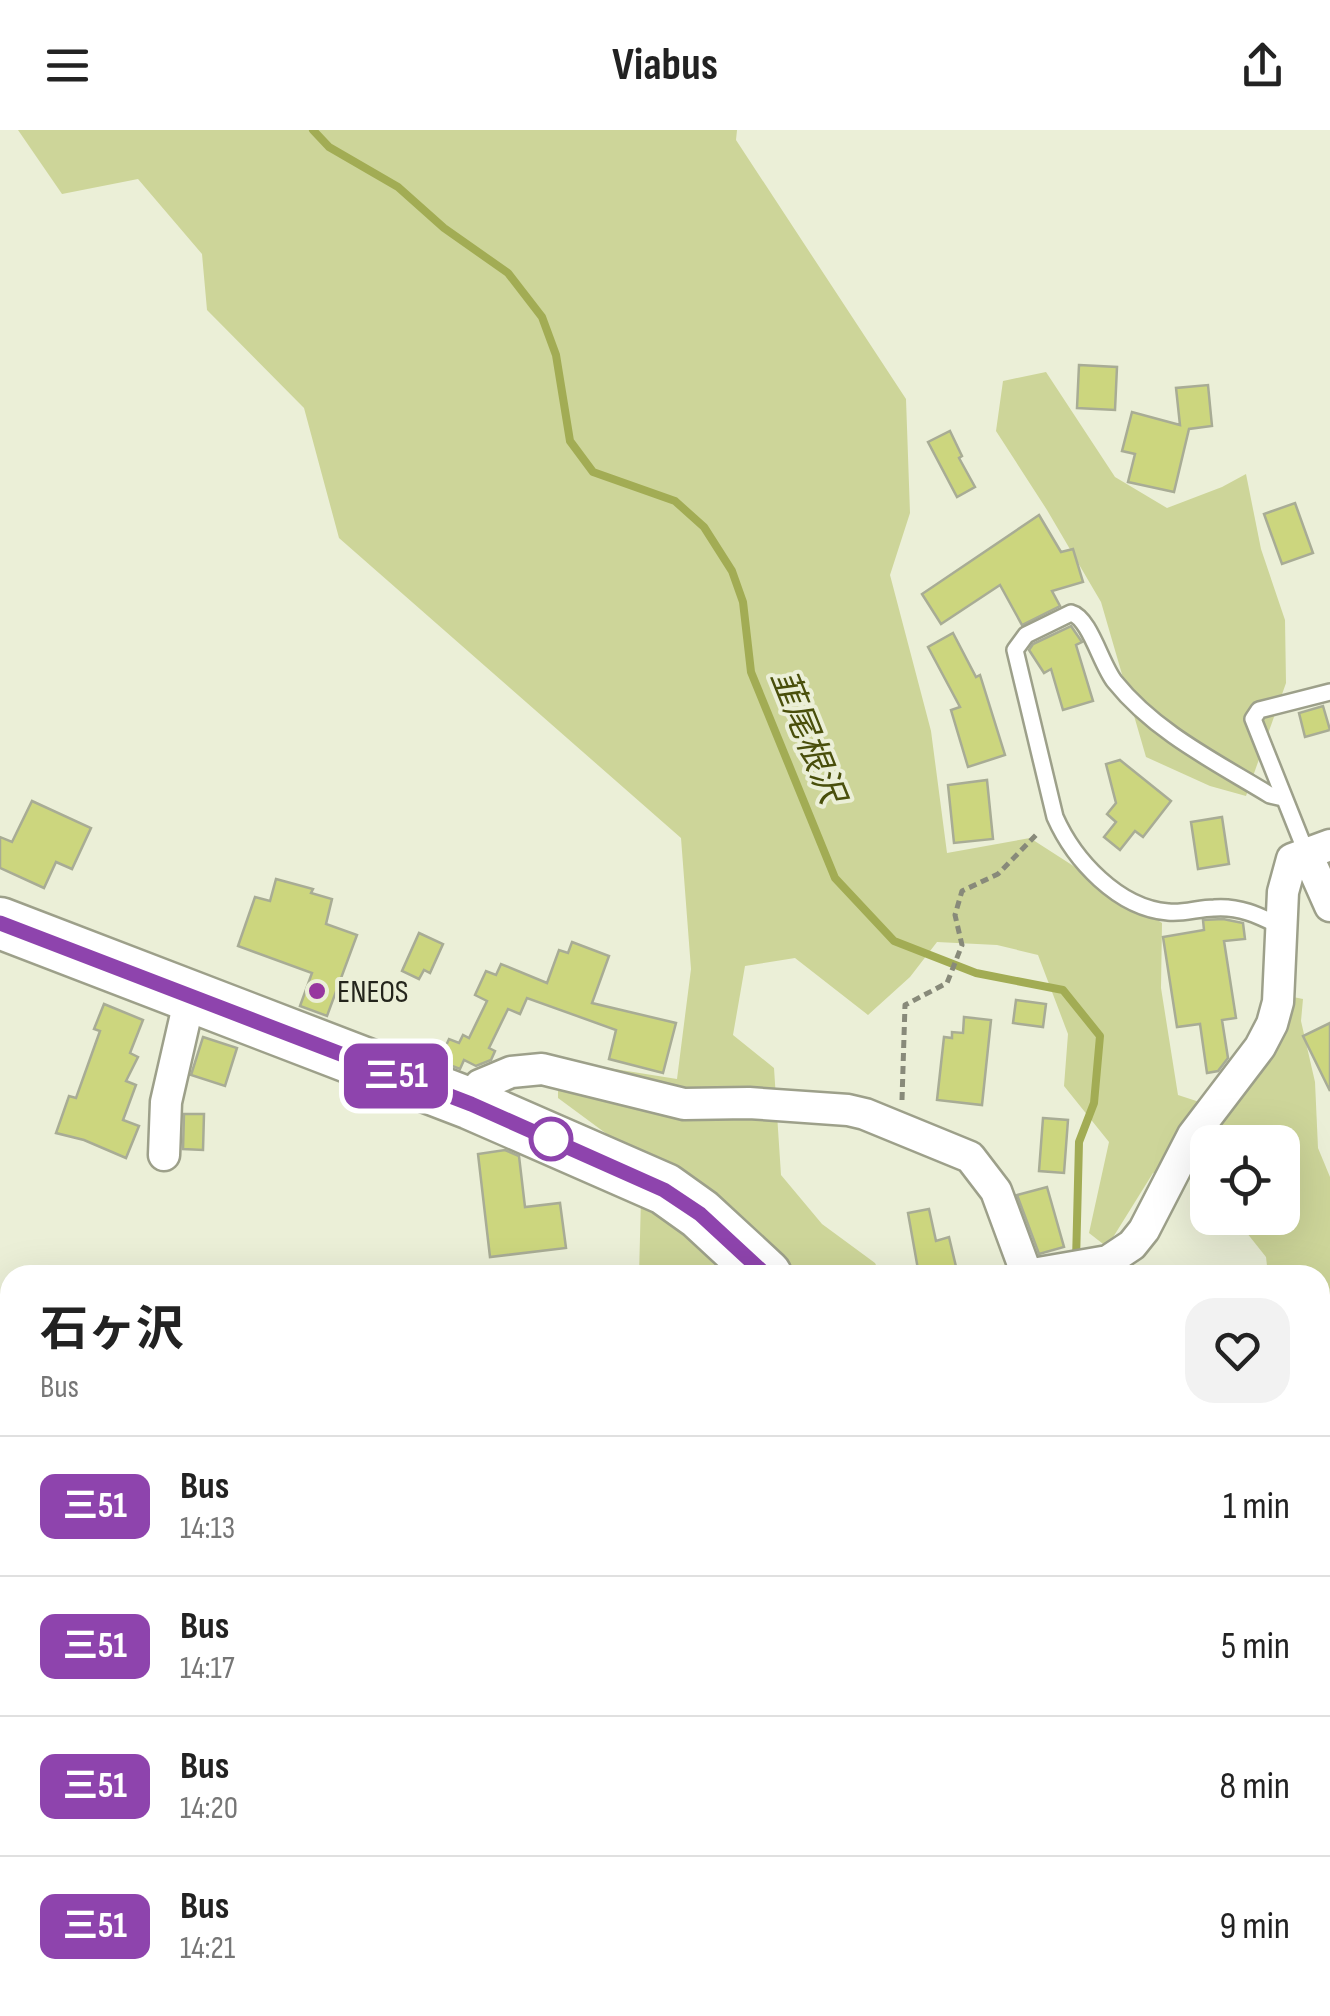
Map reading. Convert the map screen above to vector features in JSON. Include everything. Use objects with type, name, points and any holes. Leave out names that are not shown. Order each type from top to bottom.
[{"type":"highway","points":[[0,924],[471,1104],[664,1190],[700,1214],[755,1265]]},
{"type":"street","points":[[1089,1265],[1120,1254],[1144,1230],[1193,1136],[1260,1048],[1278,1002],[1280,926],[1292,860],[1318,848],[1330,906]]},
{"type":"street","points":[[164,1156],[166,1102],[190,997]]},
{"type":"street","points":[[471,1104],[480,1086],[512,1072],[542,1068],[684,1104],[750,1103],[848,1110],[970,1157],[987,1175],[1033,1265]]},
{"type":"lane","points":[[1280,926],[1252,912],[1231,908],[1172,913],[1130,900],[1118,894],[1075,851],[1055,817],[1015,650],[1026,635],[1071,613],[1084,620],[1101,664],[1133,703],[1180,741],[1283,798]]},
{"type":"lane","points":[[1318,848],[1283,798],[1254,719],[1259,710],[1330,692]]},
{"type":"path","points":[[902,1128],[904,1005],[946,983],[962,945],[955,915],[962,891],[998,874],[1055,817]]},
{"type":"green space","points":[[18,130],[737,130],[736,140],[906,399],[910,513],[890,575],[931,731],[947,853],[1030,838],[1162,923],[1161,988],[1178,1095],[1227,1111],[1293,997],[1303,999],[1301,1021],[1315,1082],[1318,1148],[1330,1177],[1330,1265],[1267,1265],[1266,1257],[1249,1235],[1300,1235],[1300,1125],[1190,1125],[1190,1170],[1153,1173],[1107,1247],[1089,1233],[1109,1142],[1064,1086],[1068,1034],[1038,955],[997,945],[937,942],[910,977],[868,1015],[795,958],[745,966],[733,1035],[774,1068],[781,1175],[822,1224],[876,1265],[639,1265],[642,1160],[558,1098],[558,1060],[677,1079],[691,969],[681,838],[339,538],[304,408],[207,310],[202,254],[138,179],[62,194]]},
{"type":"green space","points":[[1046,372],[1115,477],[1167,508],[1246,474],[1261,549],[1285,620],[1286,683],[1246,796],[1210,786],[1146,757],[1101,602],[996,431],[1003,381]]},
{"type":"building","points":[[1079,365],[1117,367],[1115,410],[1077,408]]},
{"type":"building","points":[[1208,385],[1212,426],[1189,429],[1174,492],[1128,482],[1135,454],[1122,451],[1132,412],[1180,425],[1176,388]]},
{"type":"building","points":[[950,431],[975,487],[957,497],[928,442]]},
{"type":"building","points":[[1295,503],[1313,553],[1282,564],[1264,514]]},
{"type":"building","points":[[1039,515],[1061,552],[1073,549],[1083,582],[1052,591],[1060,606],[1022,625],[1000,585],[941,624],[922,594]]},
{"type":"building","points":[[1071,626],[1082,642],[1076,645],[1093,701],[1063,710],[1051,669],[1044,673],[1029,650],[1033,644]]},
{"type":"building","points":[[953,633],[976,677],[980,675],[1005,755],[968,767],[951,710],[960,707],[928,647]]},
{"type":"building","points":[[1323,706],[1330,730],[1305,737],[1299,713]]},
{"type":"building","points":[[1120,760],[1171,801],[1143,837],[1135,831],[1120,850],[1104,837],[1116,822],[1107,814],[1116,803],[1106,764]]},
{"type":"building","points":[[987,780],[993,839],[954,843],[948,785]]},
{"type":"building","points":[[32,801],[91,828],[72,869],[56,862],[44,888],[0,868],[0,837],[12,842]]},
{"type":"building","points":[[1222,817],[1229,864],[1198,869],[1191,822]]},
{"type":"building","points":[[276,879],[313,889],[311,893],[332,899],[326,924],[357,935],[327,1016],[300,1006],[312,973],[238,946],[255,897],[270,901]]},
{"type":"building","points":[[1203,920],[1243,923],[1245,939],[1224,941],[1236,1018],[1222,1020],[1228,1058],[1218,1071],[1207,1073],[1200,1024],[1177,1027],[1163,937],[1204,930]]},
{"type":"building","points":[[419,933],[443,944],[430,973],[424,970],[419,979],[402,971]]},
{"type":"building","points":[[572,942],[609,956],[592,1003],[676,1023],[663,1073],[609,1059],[616,1030],[527,998],[520,1014],[508,1009],[489,1048],[495,1051],[491,1060],[476,1066],[464,1060],[460,1069],[439,1061],[449,1039],[459,1043],[463,1035],[469,1038],[487,1001],[475,995],[486,971],[496,975],[501,964],[547,983],[559,950],[568,953]]},
{"type":"building","points":[[1016,1000],[1046,1004],[1043,1027],[1013,1023]]},
{"type":"building","points":[[104,1004],[143,1020],[130,1053],[138,1057],[126,1081],[136,1085],[123,1120],[139,1126],[126,1158],[56,1133],[69,1096],[76,1098],[100,1031],[94,1029]]},
{"type":"building","points":[[964,1017],[991,1020],[982,1105],[937,1100],[944,1037],[952,1038],[952,1032],[963,1033]]},
{"type":"building","points":[[1330,1023],[1330,1091],[1303,1036]]},
{"type":"building","points":[[203,1037],[237,1048],[225,1086],[191,1075]]},
{"type":"building","points":[[184,1114],[204,1114],[203,1150],[183,1149]]},
{"type":"building","points":[[1043,1118],[1068,1120],[1064,1173],[1039,1171]]},
{"type":"building","points":[[505,1150],[519,1156],[525,1207],[560,1203],[566,1248],[490,1257],[478,1154]]},
{"type":"building","points":[[1047,1187],[1064,1247],[1039,1254],[1017,1195]]},
{"type":"building","points":[[929,1209],[936,1241],[949,1237],[956,1265],[917,1265],[908,1213]]},
{"type":"waterway","name":"韮尾根沢","points":[[313,130],[329,147],[398,187],[444,228],[508,273],[542,317],[556,355],[570,441],[593,472],[675,501],[704,527],[732,571],[743,602],[751,672],[835,878],[894,941],[976,973],[1063,990],[1100,1036],[1094,1103],[1079,1142],[1076,1261]]},
{"type":"bus line","name":"三51","points":[[0,923],[471,1104],[664,1190],[700,1214],[756,1265]]},
{"type":"place","name":"ENEOS","points":[[317,991]]}]
